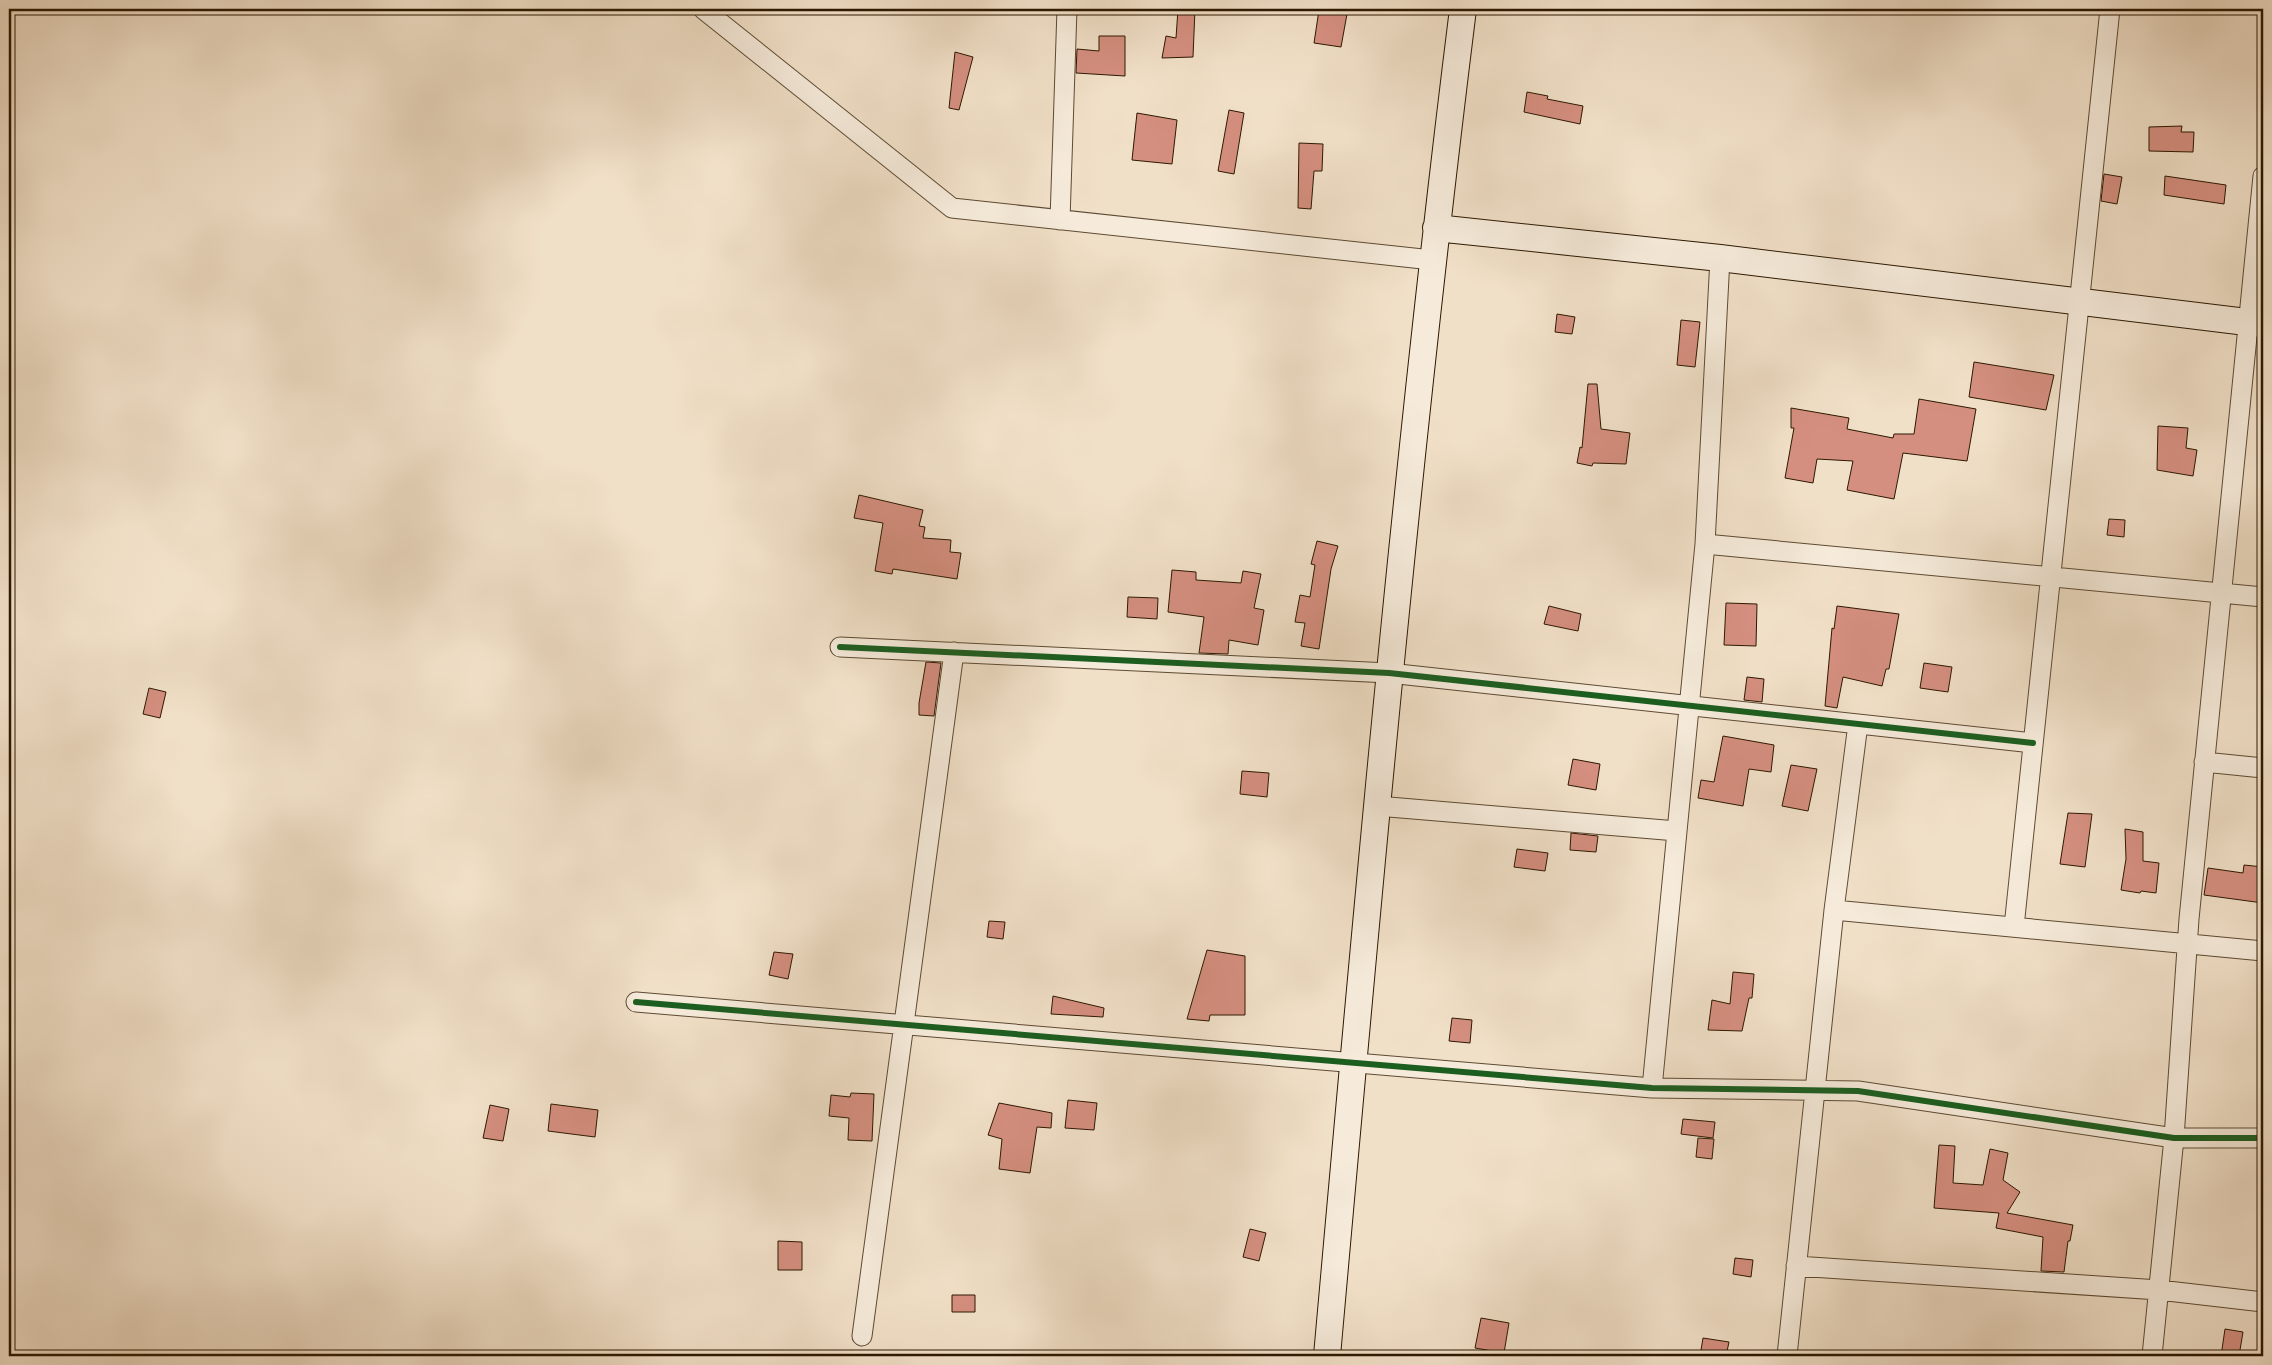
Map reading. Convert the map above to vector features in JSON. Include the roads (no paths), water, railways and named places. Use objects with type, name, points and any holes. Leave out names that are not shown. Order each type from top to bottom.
[{"type":"main road","points":[[1327,1356],[1389,673],[1432,260],[1463,9]]},
{"type":"main road","points":[[1436,228],[1720,258],[2255,323]]},
{"type":"street","points":[[703,9],[952,208],[1432,260]]},
{"type":"street","points":[[1060,220],[1067,9]]},
{"type":"street","points":[[2014,927],[2110,9]]},
{"type":"street","points":[[2152,1356],[2174,1138],[2187,944],[2204,762],[2221,594],[2255,323],[2263,176]]},
{"type":"street","points":[[1652,1088],[1705,544],[1720,258]]},
{"type":"street","points":[[1705,544],[2263,597]]},
{"type":"street","points":[[840,647],[1389,673],[2033,743]]},
{"type":"street","points":[[862,1336],[954,652]]},
{"type":"street","points":[[1787,1356],[1834,910],[1858,724]]},
{"type":"street","points":[[2204,762],[2263,768]]},
{"type":"street","points":[[1377,806],[1677,831]]},
{"type":"street","points":[[1834,910],[2263,951]]},
{"type":"street","points":[[636,1002],[1652,1088],[1858,1091],[2174,1138],[2263,1138]]},
{"type":"street","points":[[1796,1266],[2159,1290],[2263,1302]]}]
